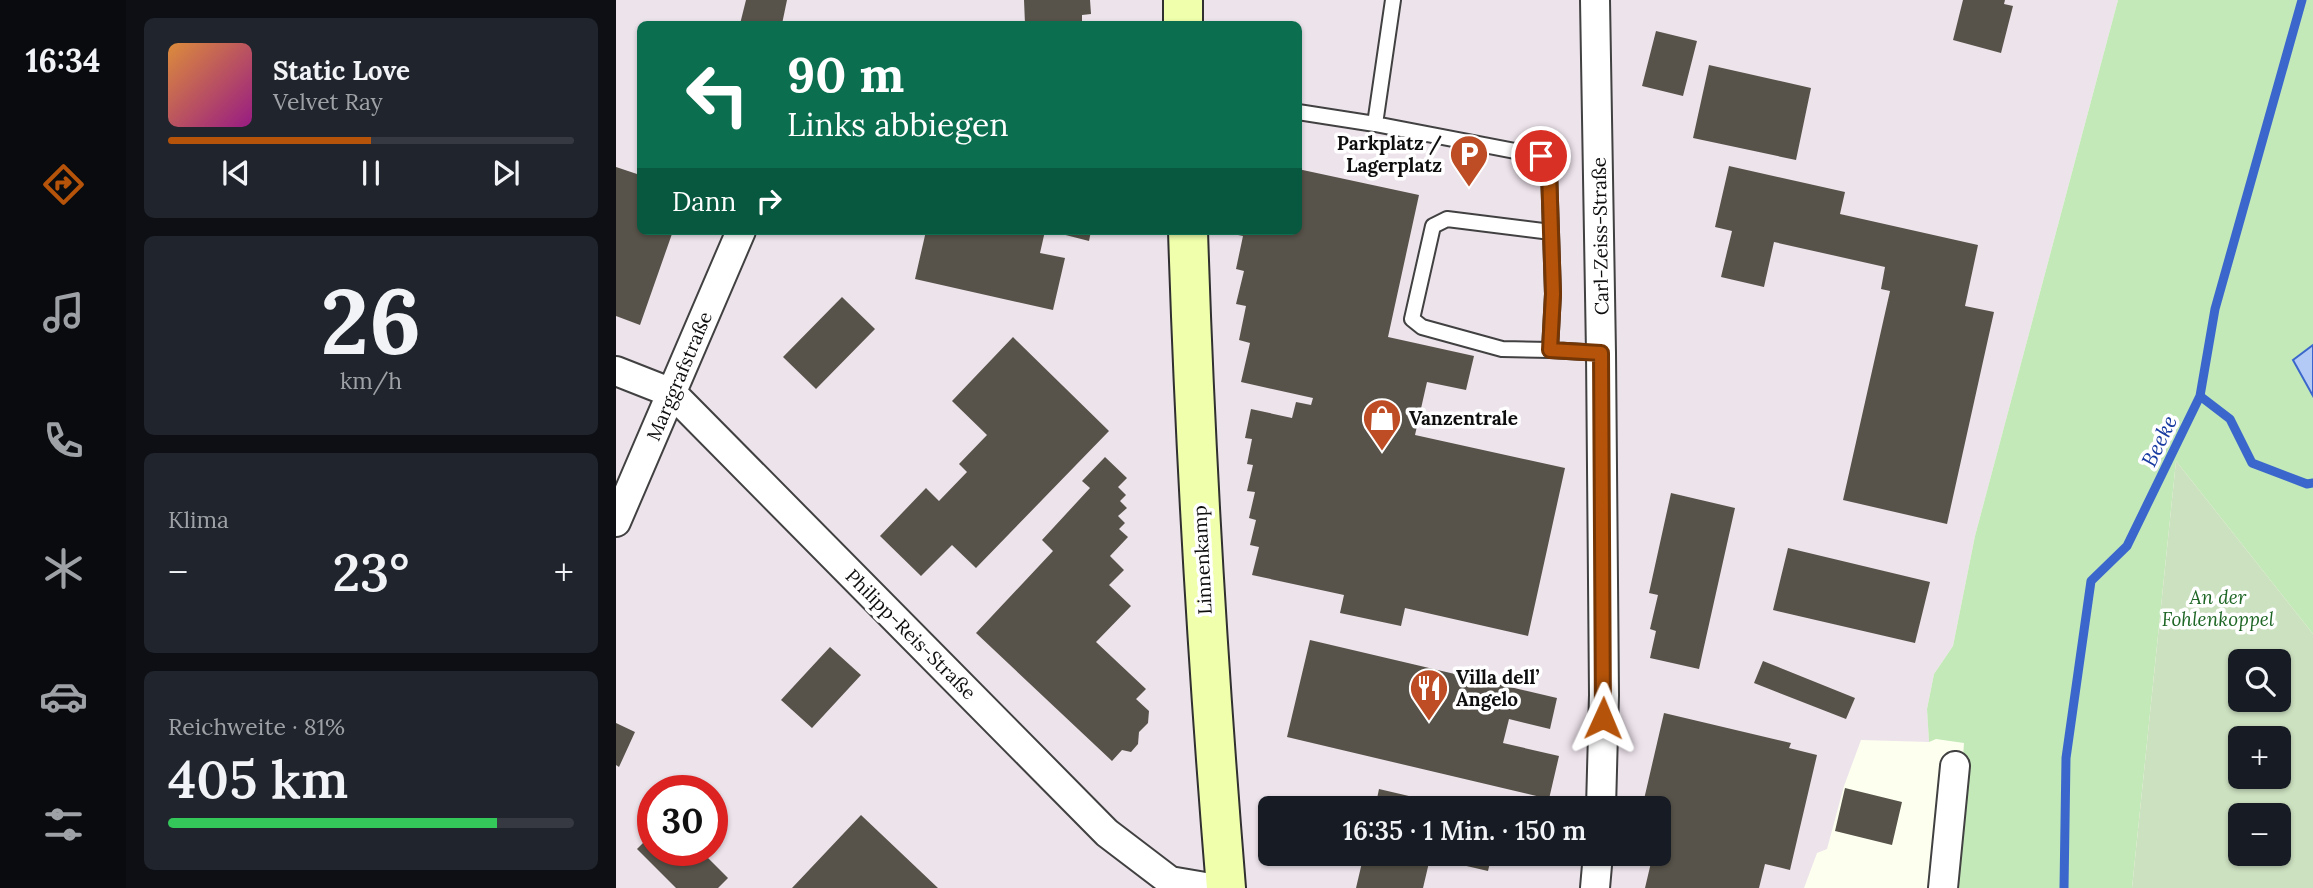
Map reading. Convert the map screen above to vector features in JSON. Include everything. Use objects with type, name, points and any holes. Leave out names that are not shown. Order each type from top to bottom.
[{"type":"main road","points":[[1183,0],[1183,21]]},
{"type":"main road","name":"Linnenkamp","points":[[1188,235],[1195,438],[1207,656],[1226,888]]},
{"type":"street","name":"Carl-Zeiss-Straße","points":[[1595,0],[1604,695],[1601,796]]},
{"type":"street","name":"Marggrafstraße","points":[[616,521],[739,235]]},
{"type":"street","name":"Philipp-Reis-Straße","points":[[616,371],[672,393],[1107,833],[1170,881],[1210,888]]},
{"type":"street","points":[[1943,888],[1955,766]]},
{"type":"street","points":[[1595,888],[1597,866]]},
{"type":"lane","points":[[1375,124],[1393,0]]},
{"type":"lane","points":[[1302,113],[1541,156],[1549,170],[1553,294],[1550,350]]},
{"type":"lane","points":[[1551,232],[1447,219],[1433,226],[1412,319],[1422,327],[1502,349],[1601,353]]},
{"type":"shaded area","points":[[616,0],[2118,0],[1975,536],[1953,646],[1934,674],[1927,709],[1929,742],[1861,740],[1844,786],[1827,849],[1817,853],[1804,888],[616,888]]},
{"type":"green space","points":[[2118,0],[2313,0],[2313,345],[2293,360],[2313,396],[2313,634],[2176,461],[2132,888],[1954,888],[1964,743],[1936,739],[1929,742],[1927,709],[1934,674],[1953,646],[1975,536]]},
{"type":"green space","name":"An der Fohlenkoppel","points":[[2176,461],[2313,634],[2313,888],[2132,888]]},
{"type":"water","points":[[2313,345],[2313,396],[2293,360]]},
{"type":"building","points":[[746,0],[787,0],[783,21],[741,21]]},
{"type":"building","points":[[1024,0],[1090,0],[1091,14],[1082,15],[1082,21],[1025,21]]},
{"type":"building","points":[[1963,0],[2005,0],[2004,4],[2013,6],[2001,53],[1953,40]]},
{"type":"building","points":[[1656,31],[1697,41],[1683,96],[1642,86]]},
{"type":"building","points":[[1709,65],[1811,88],[1796,160],[1693,138]]},
{"type":"building","points":[[1729,166],[1845,192],[1840,214],[1978,245],[1965,306],[1994,312],[1947,524],[1843,500],[1890,291],[1881,289],[1885,267],[1774,242],[1764,287],[1721,277],[1732,231],[1715,227]]},
{"type":"building","points":[[616,167],[637,174],[637,235],[672,235],[640,325],[616,316]]},
{"type":"building","points":[[1302,170],[1419,195],[1388,337],[1474,356],[1466,390],[1427,382],[1415,435],[1565,468],[1528,636],[1405,608],[1401,626],[1340,613],[1344,595],[1252,575],[1259,547],[1250,545],[1256,520],[1249,518],[1255,492],[1247,491],[1253,465],[1247,464],[1252,439],[1245,438],[1251,409],[1292,418],[1296,402],[1311,405],[1313,398],[1241,382],[1250,343],[1239,340],[1246,306],[1236,304],[1244,271],[1236,269],[1243,236],[1238,235],[1302,235]]},
{"type":"building","points":[[925,235],[1044,235],[1040,253],[1065,258],[1053,310],[915,279]]},
{"type":"building","points":[[1066,235],[1090,235],[1089,241]]},
{"type":"building","points":[[842,297],[875,329],[816,389],[783,357]]},
{"type":"building","points":[[1013,337],[1109,431],[976,568],[952,545],[921,576],[880,536],[926,488],[939,501],[967,472],[959,464],[987,435],[952,401]]},
{"type":"building","points":[[1105,457],[1127,478],[1118,487],[1126,495],[1120,501],[1127,508],[1118,516],[1125,523],[1119,529],[1128,537],[1110,556],[1124,570],[1109,585],[1131,606],[1096,642],[1146,689],[1136,699],[1149,711],[1148,723],[1139,732],[1138,744],[1131,752],[1122,750],[1112,761],[976,633],[1053,551],[1042,540],[1090,488],[1082,481]]},
{"type":"building","points":[[1671,493],[1735,508],[1699,669],[1650,658],[1656,631],[1650,629],[1658,595],[1649,593]]},
{"type":"building","points":[[1788,548],[1930,582],[1915,643],[1773,610]]},
{"type":"building","points":[[1310,640],[1557,698],[1550,729],[1509,719],[1503,743],[1559,756],[1550,796],[1536,796],[1287,737]]},
{"type":"building","points":[[830,647],[861,675],[812,728],[781,700]]},
{"type":"building","points":[[1763,661],[1855,698],[1846,719],[1754,683]]},
{"type":"building","points":[[1664,713],[1791,743],[1789,748],[1817,755],[1790,870],[1765,864],[1759,888],[1645,888],[1650,866],[1671,866],[1671,796],[1645,796]]},
{"type":"building","points":[[616,723],[635,732],[619,767],[616,765]]},
{"type":"building","points":[[1845,788],[1902,802],[1892,845],[1835,831]]},
{"type":"building","points":[[1379,789],[1409,796],[1378,796]]},
{"type":"building","points":[[861,815],[938,888],[792,888]]},
{"type":"building","points":[[654,866],[716,866],[728,878],[718,888],[676,888]]},
{"type":"building","points":[[1361,866],[1428,866],[1423,888],[1356,888]]},
{"type":"building","points":[[1466,866],[1489,866],[1488,871]]},
{"type":"waterway","name":"Beeke","points":[[2064,888],[2066,758],[2091,581],[2127,546],[2200,396],[2215,309],[2302,0]]},
{"type":"waterway","points":[[2200,396],[2230,419],[2252,463],[2307,484],[2313,483]]},
{"type":"place","name":"Parkplatz / Lagerplatz","points":[[1469,188]]},
{"type":"place","name":"Vanzentrale","points":[[1382,452]]},
{"type":"place","name":"Villa dell’ Angelo","points":[[1429,722]]},
{"type":"route","points":[[1541,156],[1549,170],[1553,294],[1550,350],[1601,353],[1603,718]]}]
